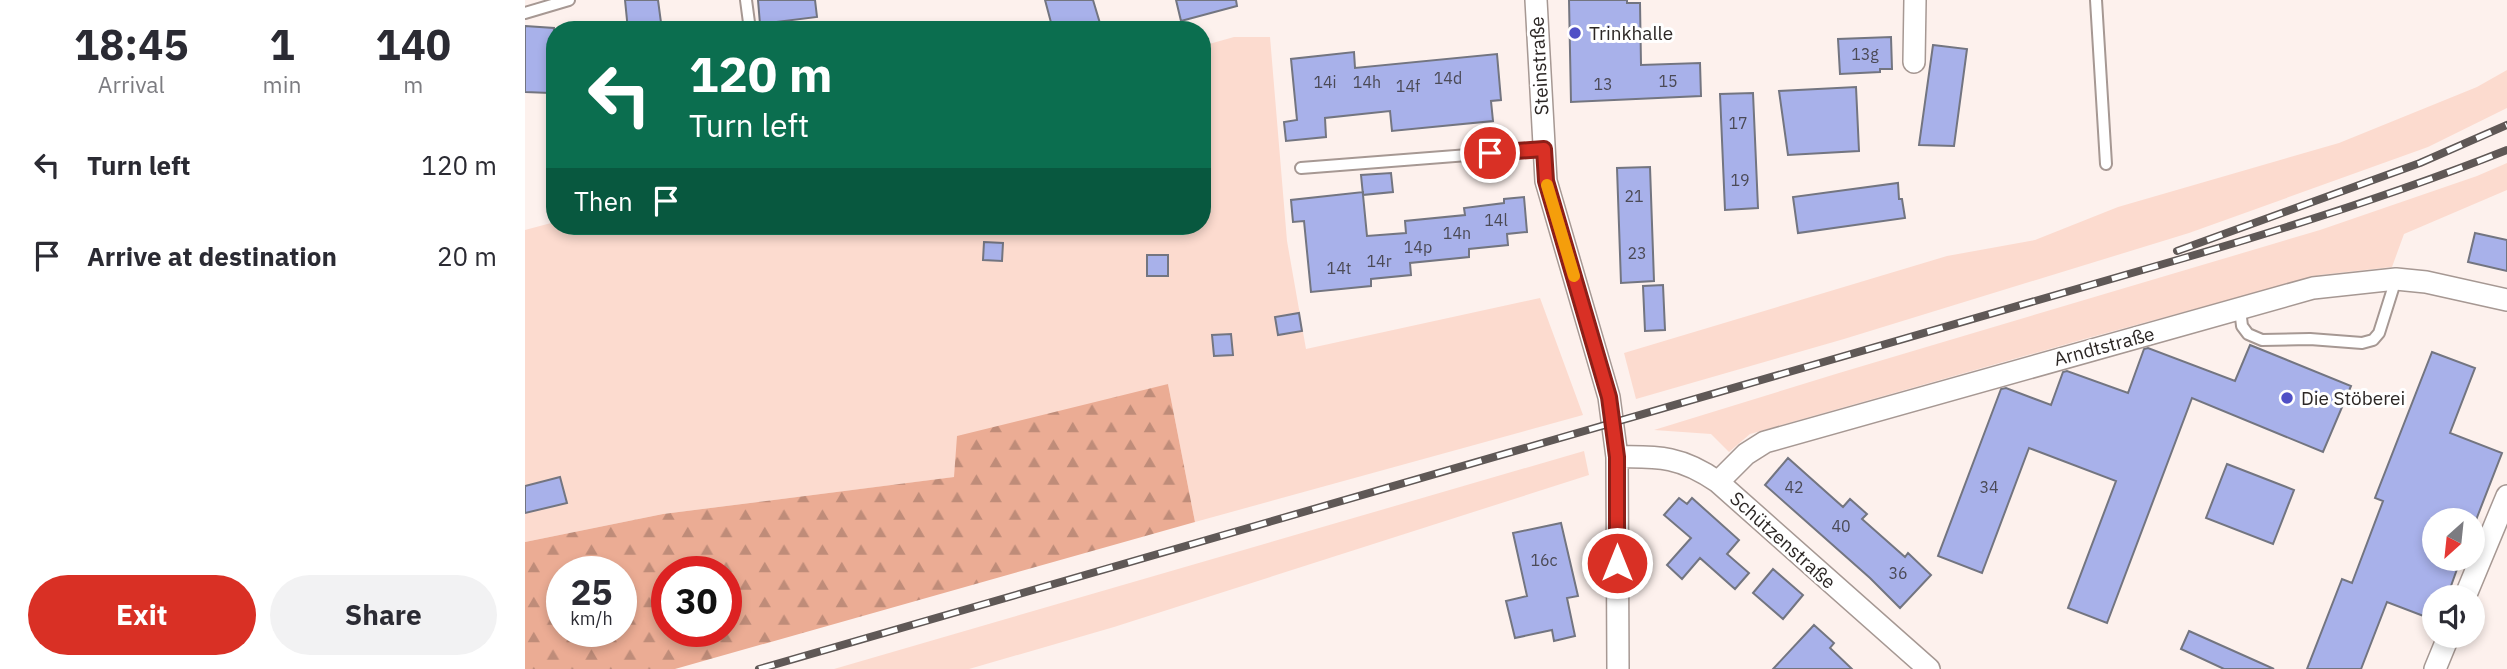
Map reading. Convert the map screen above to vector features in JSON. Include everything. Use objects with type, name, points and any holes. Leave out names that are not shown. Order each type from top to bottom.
[{"type":"street","name":"Steinstraße","points":[[1536,0],[1546,181],[1609,397],[1617,457],[1618,669]]},
{"type":"street","points":[[1914,62],[1915,0]]},
{"type":"street","name":"Arndtstraße","points":[[1718,482],[1746,454],[1765,442],[2313,288],[2396,279],[2426,282],[2507,300]]},
{"type":"street","name":"Schützenstraße","points":[[1617,457],[1677,459],[1700,469],[1929,669]]},
{"type":"street","points":[[2470,585],[2507,496]]},
{"type":"street","points":[[2435,669],[2444,648]]},
{"type":"lane","points":[[525,13],[569,0]]},
{"type":"lane","points":[[746,0],[749,21]]},
{"type":"lane","points":[[2097,0],[2106,164]]},
{"type":"lane","points":[[1301,168],[1544,149]]},
{"type":"lane","points":[[2240,309],[2242,326],[2248,334],[2262,340],[2311,339],[2362,343],[2373,340],[2379,333],[2396,279]]},
{"type":"shaded area","points":[[1234,37],[1270,37],[1287,241],[1306,349],[1540,298],[1583,415],[1195,522],[1168,384],[955,477],[663,514],[525,542],[525,230],[546,224],[546,235],[1211,235],[1211,43]]},
{"type":"shaded area","points":[[2507,70],[2507,108],[2428,147],[2189,233],[1844,339],[1636,399],[1624,353],[1947,256],[2035,240],[2118,207],[2339,143],[2477,87]]},
{"type":"shaded area","points":[[2507,163],[2507,190],[2404,234],[2392,267],[2320,275],[2088,338],[1750,434],[1729,452],[1711,434],[1654,430],[2320,230],[2477,176]]},
{"type":"shaded area","points":[[1584,451],[1589,475],[1114,627],[969,669],[834,669]]},
{"type":"green space","points":[[1168,384],[1195,522],[675,669],[525,669],[525,542],[663,514],[954,477],[957,436]]},
{"type":"building","points":[[625,0],[658,0],[661,21],[627,21]]},
{"type":"building","points":[[758,0],[815,0],[817,17],[760,21]]},
{"type":"building","points":[[1045,0],[1093,0],[1099,21],[1051,21]]},
{"type":"building","points":[[1176,0],[1236,0],[1237,6],[1181,21]]},
{"type":"building","points":[[1569,0],[1627,0],[1627,3],[1640,3],[1641,65],[1700,63],[1701,96],[1571,102]]},
{"type":"building","points":[[525,26],[546,27],[546,93],[525,92]]},
{"type":"building","points":[[1891,37],[1892,69],[1840,74],[1838,39]]},
{"type":"building","points":[[1933,45],[1967,49],[1954,146],[1919,145]]},
{"type":"building","points":[[1354,52],[1355,68],[1497,54],[1501,100],[1491,101],[1493,121],[1392,131],[1390,111],[1325,118],[1326,137],[1286,141],[1284,122],[1297,120],[1291,59]]},
{"type":"building","points":[[1856,87],[1859,151],[1788,155],[1779,91]]},
{"type":"building","points":[[1753,93],[1758,208],[1725,210],[1720,94]]},
{"type":"building","points":[[1650,167],[1654,281],[1621,283],[1617,168]]},
{"type":"building","points":[[1391,173],[1393,192],[1363,195],[1367,236],[1406,233],[1405,221],[1465,215],[1464,208],[1504,203],[1504,199],[1524,197],[1527,232],[1507,234],[1508,245],[1469,249],[1469,257],[1410,263],[1411,275],[1371,279],[1371,286],[1311,292],[1304,221],[1293,222],[1291,200],[1363,192],[1361,175]]},
{"type":"building","points":[[1898,183],[1899,199],[1902,199],[1905,218],[1798,233],[1793,197]]},
{"type":"building","points":[[2475,233],[2507,240],[2507,271],[2468,262]]},
{"type":"building","points":[[984,242],[1003,243],[1002,261],[983,260]]},
{"type":"building","points":[[1147,255],[1168,255],[1168,276],[1147,276]]},
{"type":"building","points":[[1663,285],[1665,330],[1645,331],[1643,286]]},
{"type":"building","points":[[1299,313],[1302,331],[1278,335],[1275,317]]},
{"type":"building","points":[[1231,334],[1233,355],[1214,356],[1212,335]]},
{"type":"building","points":[[2250,345],[2351,386],[2323,452],[2192,398],[2107,623],[2068,608],[2116,481],[2029,448],[1982,573],[1938,556],[2001,389],[2006,388],[2051,405],[2063,372],[2067,371],[2128,393],[2144,349],[2148,348],[2235,381]]},
{"type":"building","points":[[2432,352],[2475,368],[2450,433],[2502,453],[2481,508],[2422,508],[2422,571],[2456,571],[2451,585],[2422,585],[2422,615],[2387,602],[2361,669],[2307,669],[2342,579],[2352,583],[2383,501],[2375,498]]},
{"type":"building","points":[[1788,458],[1843,507],[1850,499],[1867,514],[1862,519],[1905,557],[1908,553],[1931,575],[1900,608],[1765,485]]},
{"type":"building","points":[[2227,464],[2294,490],[2273,544],[2206,518]]},
{"type":"building","points":[[560,477],[567,503],[525,513],[525,486]]},
{"type":"building","points":[[1679,498],[1687,504],[1692,498],[1739,540],[1727,554],[1749,573],[1735,589],[1700,558],[1682,579],[1667,565],[1691,538],[1664,515]]},
{"type":"building","points":[[1561,523],[1578,596],[1567,598],[1575,636],[1554,641],[1552,630],[1515,638],[1506,601],[1527,596],[1513,533]]},
{"type":"building","points":[[1773,569],[1803,595],[1783,619],[1753,593]]},
{"type":"building","points":[[1814,625],[1834,643],[1830,648],[1852,669],[1773,669]]},
{"type":"building","points":[[2189,631],[2274,669],[2224,669],[2181,649]]},
{"type":"railway","points":[[2177,251],[2420,163],[2507,125]]},
{"type":"railway","points":[[759,669],[2225,246],[2387,194],[2507,150]]},
{"type":"slow traffic","points":[[1547,185],[1574,276]]},
{"type":"place","name":"Trinkhalle","points":[[1575,33]]},
{"type":"place","name":"Die Stöberei","points":[[2287,398]]},
{"type":"route","points":[[1490,153],[1544,149],[1546,181],[1609,397],[1617,457],[1617,563]]}]
